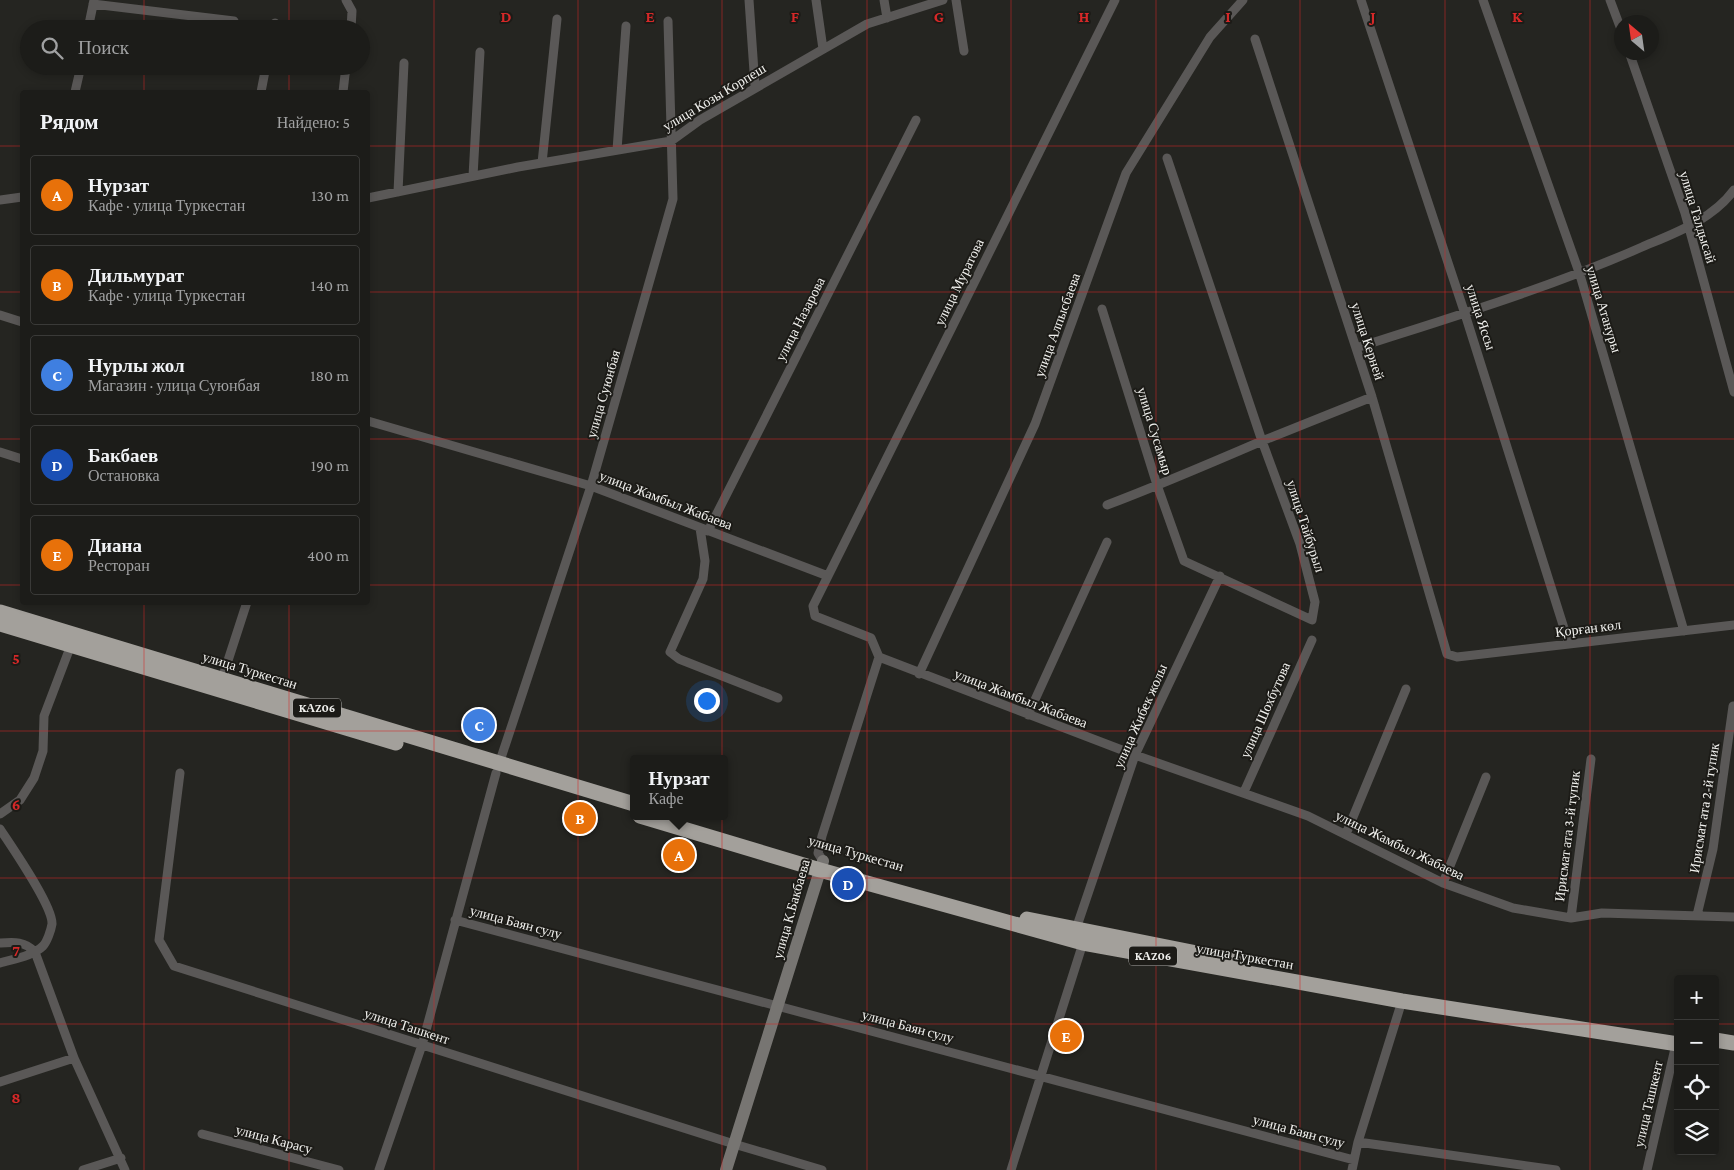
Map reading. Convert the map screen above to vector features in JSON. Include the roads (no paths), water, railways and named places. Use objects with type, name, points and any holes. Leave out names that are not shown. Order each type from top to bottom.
[{"type":"highway","name":"улица Туркестан","points":[[0,612],[222,679],[630,813]]},
{"type":"highway","name":"улица Туркестан","points":[[0,624],[497,768],[630,803]]},
{"type":"highway","name":"улица Туркестан","points":[[655,820],[1037,922],[1404,992],[1674,1040]]},
{"type":"highway","name":"улица Туркестан","points":[[686,820],[821,865],[1083,943],[1402,1001],[1674,1041]]},
{"type":"highway","points":[[1719,1041],[1734,1043]]},
{"type":"highway","points":[[1719,1051],[1734,1053]]},
{"type":"street","points":[[346,0],[352,11],[352,20]]},
{"type":"street","points":[[749,0],[756,86]]},
{"type":"street","points":[[816,0],[823,49]]},
{"type":"street","points":[[884,0],[887,18]]},
{"type":"street","name":"улица Козы Корпеш","points":[[370,198],[542,163],[671,141],[700,120],[756,86],[867,24],[943,0]]},
{"type":"street","points":[[956,0],[964,51]]},
{"type":"street","name":"улица Муратова","points":[[828,576],[1114,0]]},
{"type":"street","name":"улица Алпысбаева","points":[[919,674],[1036,424],[1126,173],[1210,37],[1243,0]]},
{"type":"street","name":"улица Яссы","points":[[1361,0],[1465,314],[1569,644]]},
{"type":"street","name":"улица Атануры","points":[[1483,0],[1580,275],[1684,631]]},
{"type":"street","points":[[1610,0],[1616,15]]},
{"type":"street","points":[[90,20],[94,2],[227,20]]},
{"type":"street","points":[[542,163],[557,19]]},
{"type":"street","name":"улица Суюнбая","points":[[379,1170],[422,1045],[454,920],[497,768],[591,486],[672,199],[668,21]]},
{"type":"street","points":[[617,150],[626,26]]},
{"type":"street","name":"улица Керней","points":[[1255,39],[1372,397],[1447,654]]},
{"type":"street","points":[[473,176],[480,52]]},
{"type":"street","name":"улица Талдысай","points":[[1632,60],[1685,213],[1734,392]]},
{"type":"street","points":[[398,192],[404,63]]},
{"type":"street","points":[[75,90],[78,75]]},
{"type":"street","points":[[261,90],[264,75]]},
{"type":"street","points":[[343,90],[345,75]]},
{"type":"street","name":"улица Назарова","points":[[704,529],[916,120]]},
{"type":"street","name":"улица Тайбурыл","points":[[1167,158],[1262,441],[1300,544],[1315,602],[1312,620],[1220,576]]},
{"type":"street","points":[[1356,348],[1580,275],[1688,226],[1723,205],[1734,190]]},
{"type":"street","points":[[0,200],[20,197]]},
{"type":"street","name":"улица Сусамыр","points":[[1102,309],[1157,485],[1184,561],[1220,576]]},
{"type":"street","points":[[0,315],[20,321]]},
{"type":"street","points":[[1107,506],[1372,397]]},
{"type":"street","name":"улица Жамбыл Жабаева","points":[[370,422],[591,486],[828,576]]},
{"type":"street","points":[[0,452],[20,458]]},
{"type":"street","points":[[704,529],[705,561],[703,580],[670,652],[679,659],[778,698]]},
{"type":"street","points":[[1028,715],[1107,542]]},
{"type":"street","points":[[828,576],[813,606],[815,616],[871,638],[879,657]]},
{"type":"street","name":"улица Жибек жолы","points":[[1076,929],[1135,755],[1220,576]]},
{"type":"street","points":[[222,679],[246,605]]},
{"type":"street","name":"Қорған көл","points":[[1447,654],[1457,657],[1734,625]]},
{"type":"street","name":"улица Шохбутова","points":[[1244,792],[1312,640]]},
{"type":"street","points":[[0,814],[20,800],[34,778],[43,751],[44,716],[71,645]]},
{"type":"street","name":"улица Жамбыл Жабаева","points":[[879,657],[919,674],[1135,755],[1308,816],[1443,883],[1513,908],[1571,918],[1602,913],[1734,917]]},
{"type":"street","name":"улица К.Бакбаева","points":[[726,1170],[821,865],[818,853],[822,836],[879,657]]},
{"type":"street","points":[[1346,834],[1406,689]]},
{"type":"street","name":"Ирисмат ата 2-й тупик","points":[[1697,915],[1714,850],[1733,706]]},
{"type":"street","name":"Ирисмат ата 3-й тупик","points":[[1571,918],[1591,759]]},
{"type":"street","name":"улица Ташкент","points":[[180,773],[159,940],[174,966],[734,1144],[822,1170]]},
{"type":"street","points":[[1443,883],[1486,777]]},
{"type":"street","points":[[0,829],[27,870],[50,914],[52,924],[44,945],[35,952],[0,963]]},
{"type":"street","name":"улица Баян сулу","points":[[454,920],[778,1004],[1039,1077],[1354,1160]]},
{"type":"street","points":[[0,943],[16,942],[29,945],[35,952],[74,1058],[125,1170]]},
{"type":"street","points":[[1011,1170],[1083,943]]},
{"type":"street","points":[[1352,1170],[1358,1142],[1402,1001]]},
{"type":"street","name":"улица Ташкент","points":[[1647,1170],[1674,1054]]},
{"type":"street","points":[[0,1082],[74,1058]]},
{"type":"street","name":"улица Карасу","points":[[202,1134],[339,1170]]},
{"type":"street","name":"улица Баян сулу","points":[[1358,1142],[1556,1170]]},
{"type":"street","points":[[83,1170],[121,1158]]},
{"type":"place","name":"Нурлы жол","points":[[479,725]]},
{"type":"place","name":"Дильмурат","points":[[580,818]]},
{"type":"place","name":"Нурзат","points":[[679,855]]},
{"type":"place","name":"Бакбаев","points":[[848,884]]},
{"type":"place","name":"Диана","points":[[1066,1036]]}]
